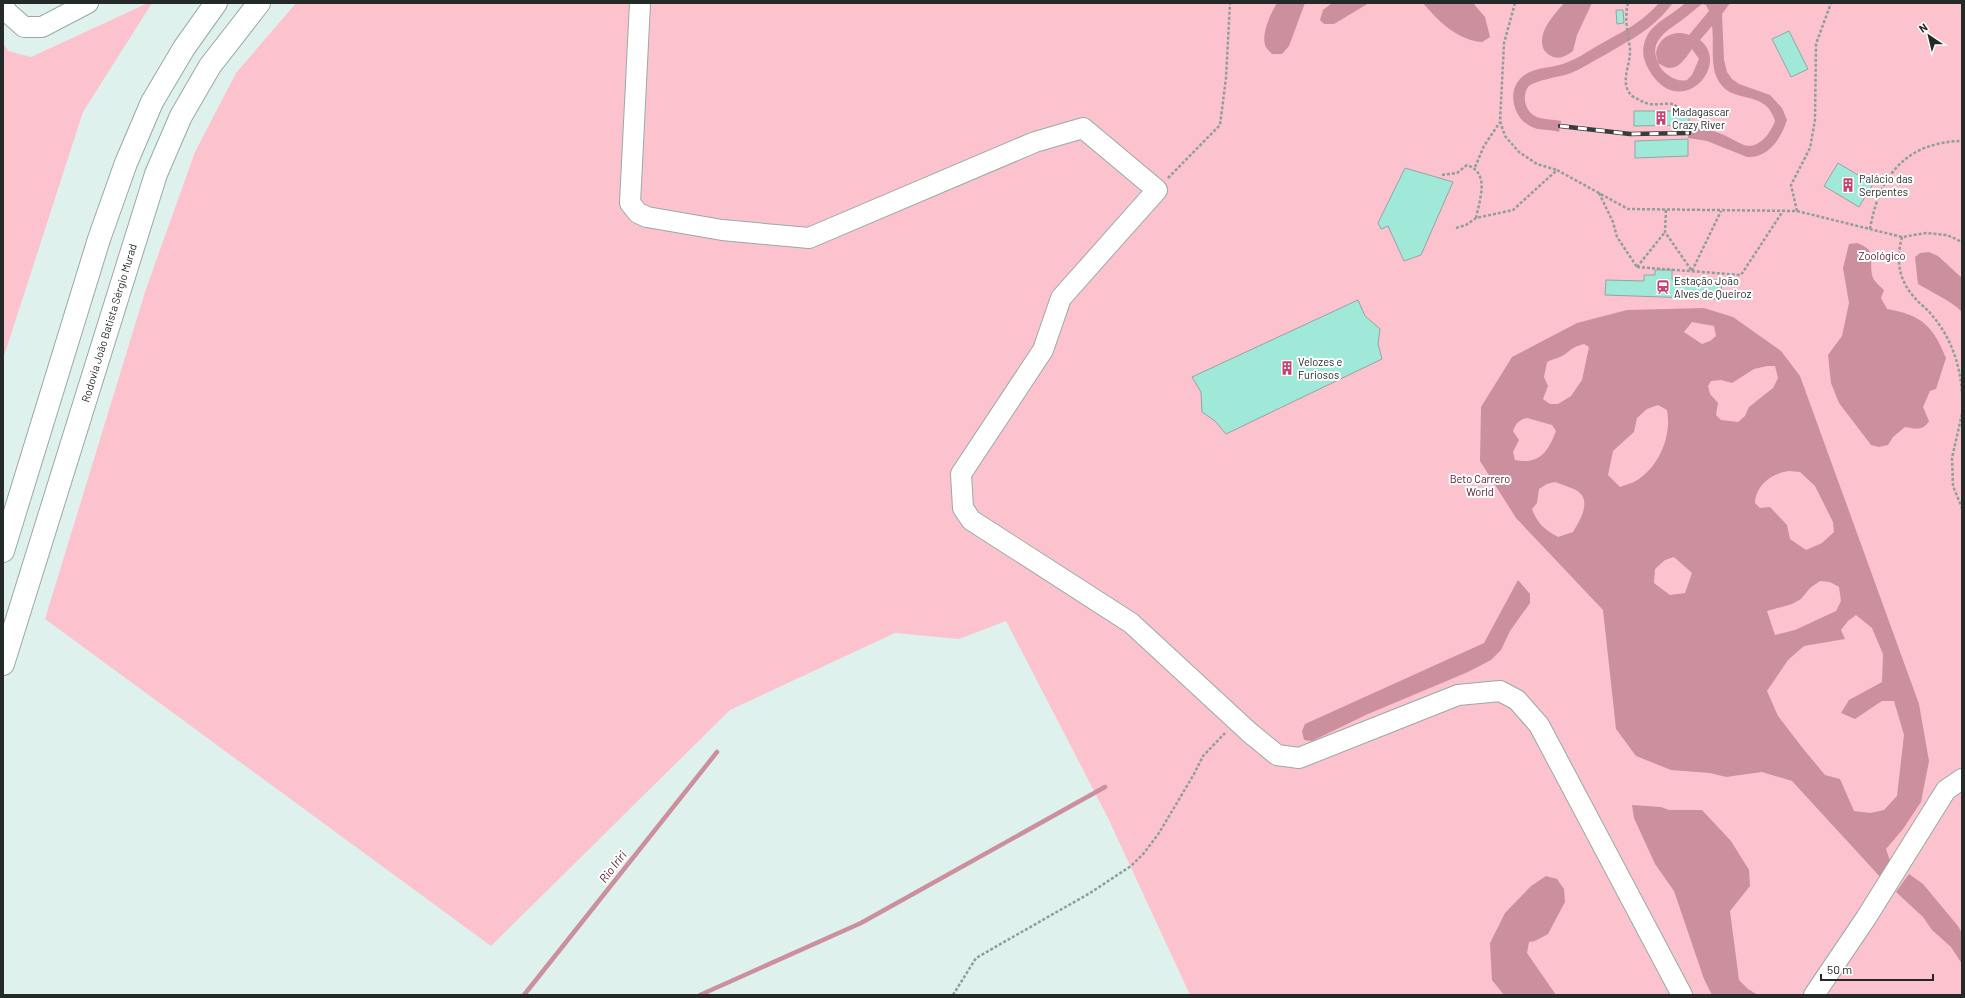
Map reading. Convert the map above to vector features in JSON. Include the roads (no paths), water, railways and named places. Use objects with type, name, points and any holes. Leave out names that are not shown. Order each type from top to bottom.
[{"type":"main road","points":[[3,551],[99,239],[126,163],[152,102],[184,48],[216,3]]},
{"type":"main road","name":"Rodovia João Batista Sérgio Murad","points":[[3,664],[156,174],[181,116],[210,66],[260,3]]},
{"type":"street","points":[[3,4],[8,12],[24,27],[42,27],[88,3]]},
{"type":"street","points":[[640,3],[630,203],[638,213],[647,217],[722,230],[809,238],[1035,142],[1083,128],[1157,190],[1061,298],[1043,350],[960,474],[963,508],[971,520],[1130,623],[1237,722],[1277,755],[1299,758],[1458,695],[1500,691],[1517,700],[1539,725],[1682,995]]},
{"type":"street","points":[[1814,995],[1866,918],[1946,790],[1962,779]]},
{"type":"waterway","name":"Rio Iriri","points":[[524,995],[717,752]]},
{"type":"waterway","points":[[700,995],[861,923],[1105,787]]},
{"type":"railway","points":[[1560,126],[1630,134],[1689,133]]},
{"type":"place","name":"Madagascar Crazy River","points":[[1661,118]]},
{"type":"place","name":"Palácio das Serpentes","points":[[1848,185]]},
{"type":"place","name":"Estação João Alves de Queiroz","points":[[1663,287]]},
{"type":"place","name":"Velozes e Furiosos","points":[[1287,368]]},
{"type":"park label","name":"Zoológico","points":[[1882,256]]},
{"type":"park label","name":"Beto Carrero World","points":[[1480,485]]}]
